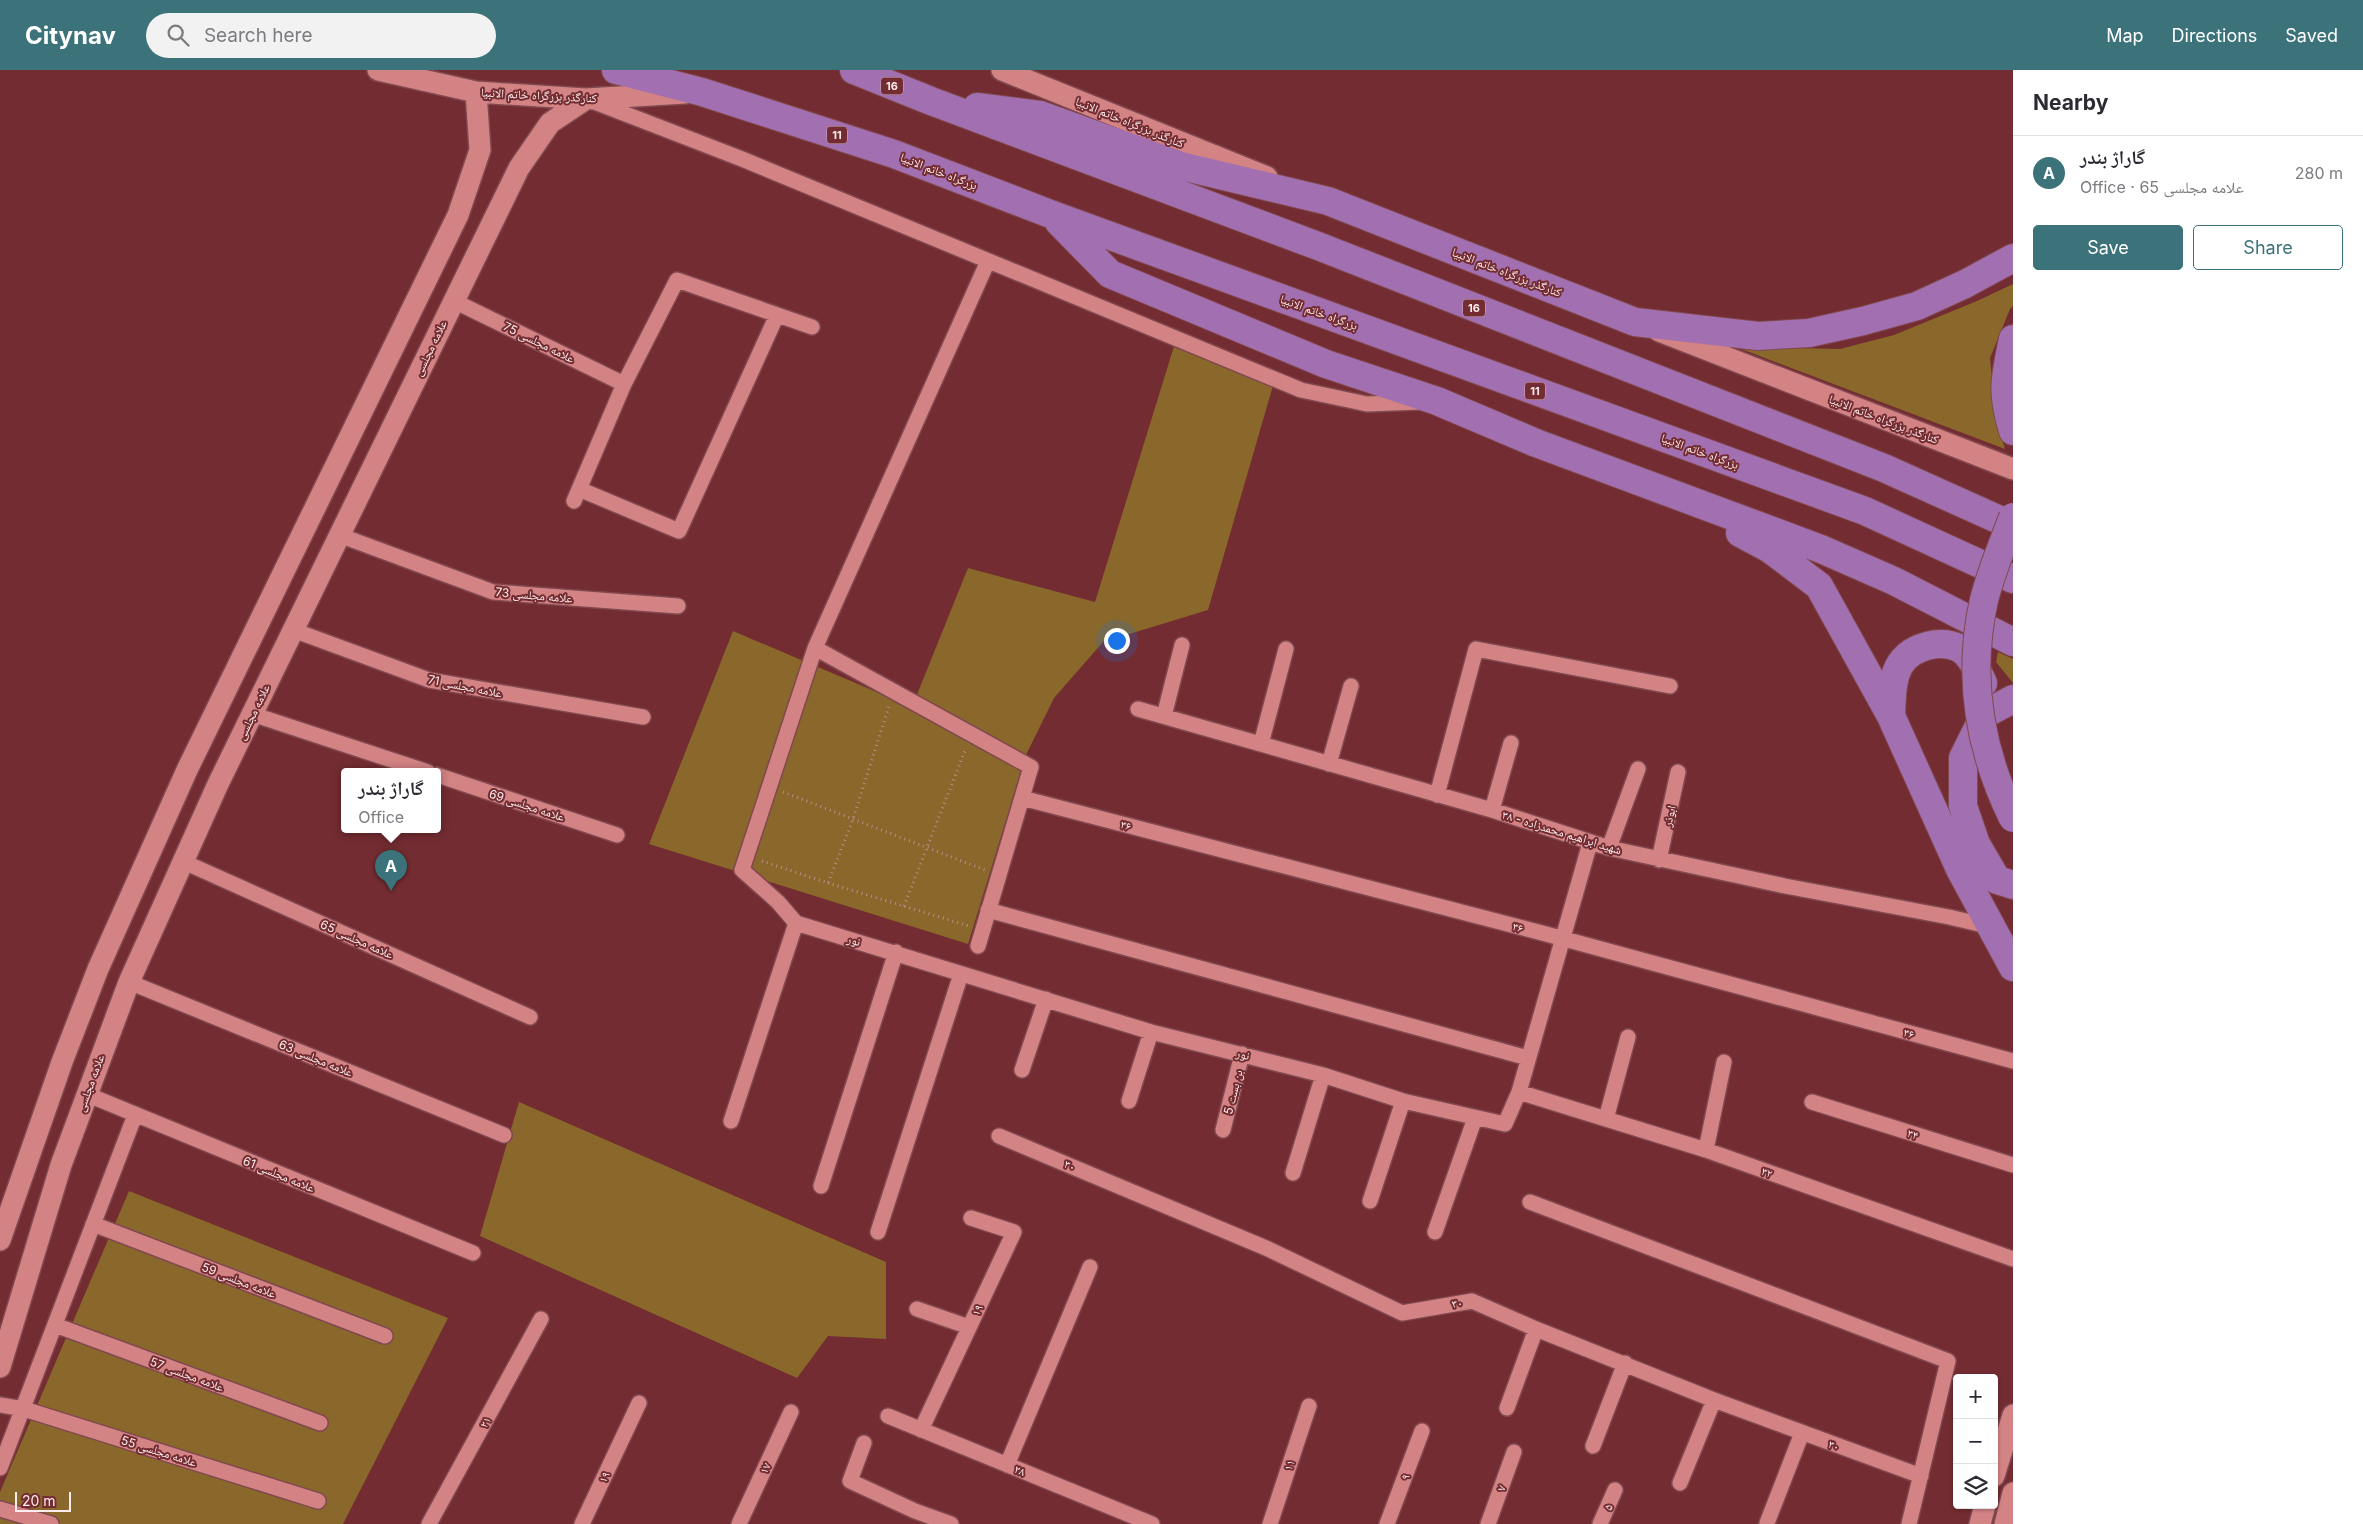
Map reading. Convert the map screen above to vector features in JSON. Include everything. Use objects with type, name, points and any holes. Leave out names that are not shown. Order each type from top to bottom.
[{"type":"highway","name":"بزرگراه خاتم الانبیا","points":[[616,70],[702,92],[894,154],[1053,215],[1865,511],[2013,579]]},
{"type":"highway","name":"16","points":[[854,70],[931,101],[1374,268],[1884,468],[2013,526]]},
{"type":"highway","name":"16","points":[[931,101],[1040,115],[1181,166],[1328,201]]},
{"type":"highway","name":"کنارگذر بزرگراه خاتم الانبیا","points":[[1328,201],[1634,322]]},
{"type":"highway","points":[[1053,215],[1110,274],[1326,364],[1437,401],[1536,442],[1821,549],[1894,581],[2013,642]]},
{"type":"highway","points":[[1634,322],[1758,336],[1809,333],[1917,306],[1965,284],[2013,258]]},
{"type":"highway","points":[[2013,338],[2004,381],[2006,407],[2013,431]]},
{"type":"highway","points":[[1675,494],[1711,518],[1770,549],[1819,586],[1891,716],[1960,869],[2013,967]]},
{"type":"highway","points":[[2013,517],[1984,600],[1978,646],[1978,711],[1989,761],[2013,818]]},
{"type":"highway","points":[[1891,716],[1893,687],[1900,664],[1919,648],[1939,644],[1959,648],[1973,661],[1985,686],[1985,714],[1962,758],[1963,806],[1976,844],[1998,880],[2013,885]]},
{"type":"highway","points":[[1985,714],[2013,699]]},
{"type":"main road","name":"کنارگذر بزرگراه خاتم الانبیا","points":[[378,70],[476,92],[586,99],[702,92]]},
{"type":"main road","name":"کنارگذر بزرگراه خاتم الانبیا","points":[[1002,70],[1328,201]]},
{"type":"main road","points":[[0,1240],[62,1062],[98,969],[187,770],[458,215],[480,150],[476,92]]},
{"type":"main road","name":"علامه مجلسی","points":[[0,1367],[61,1165],[86,1094],[129,982],[218,784],[519,168],[550,123],[586,99]]},
{"type":"main road","points":[[447,238],[465,232],[472,236],[477,253]]},
{"type":"main road","name":"کنارگذر بزرگراه خاتم الانبیا","points":[[1634,322],[2013,469]]},
{"type":"main road","points":[[187,770],[218,784]]},
{"type":"main road","points":[[1998,1464],[2013,1415]]},
{"type":"main road","points":[[2005,1524],[2013,1493]]},
{"type":"main road","points":[[1980,1524],[1984,1509]]},
{"type":"street","points":[[586,99],[742,159],[1301,390],[1367,404],[1437,401]]},
{"type":"street","points":[[732,1121],[796,923],[778,902],[742,870],[746,855],[815,648],[988,261]]},
{"type":"street","points":[[777,315],[679,531],[576,495],[624,384],[677,280],[812,327]]},
{"type":"street","name":"علامه مجلسی 75","points":[[454,301],[624,384]]},
{"type":"street","name":"علامه مجلسی 73","points":[[339,535],[493,592],[678,606]]},
{"type":"street","name":"علامه مجلسی 71","points":[[293,630],[429,680],[643,717]]},
{"type":"street","points":[[1164,716],[1182,645]]},
{"type":"street","points":[[815,648],[1031,767],[978,946]]},
{"type":"street","points":[[1261,744],[1286,649]]},
{"type":"street","points":[[1437,795],[1476,649],[1670,686]]},
{"type":"street","points":[[1329,764],[1351,686]]},
{"type":"street","name":"شهید ابراهیم محمدزاده - ۳۸","points":[[1138,709],[1492,810],[1590,843],[1659,860],[1992,927]]},
{"type":"street","points":[[252,714],[416,768]]},
{"type":"street","points":[[1492,810],[1511,743]]},
{"type":"street","points":[[1610,848],[1638,769]]},
{"type":"street","name":"ابوذر","points":[[1659,860],[1678,772]]},
{"type":"street","name":"علامه مجلسی 69","points":[[441,776],[617,835]]},
{"type":"street","name":"۳۶","points":[[1022,798],[1563,939],[2013,1061]]},
{"type":"street","name":"نور","points":[[796,923],[896,952],[1150,1032],[1323,1075],[1403,1101],[1505,1124],[1519,1092],[1590,843]]},
{"type":"street","name":"علامه مجلسی 65","points":[[184,862],[530,1017]]},
{"type":"street","points":[[988,910],[1528,1058]]},
{"type":"street","points":[[820,1186],[896,952]]},
{"type":"street","points":[[878,1232],[961,974]]},
{"type":"street","name":"علامه مجلسی 63","points":[[129,982],[504,1135]]},
{"type":"street","points":[[1022,1070],[1046,999]]},
{"type":"street","points":[[1129,1101],[1150,1032]]},
{"type":"street","points":[[1606,1119],[1628,1037]]},
{"type":"street","name":"بن بست 5","points":[[1223,1130],[1242,1054]]},
{"type":"street","points":[[1706,1150],[1724,1062]]},
{"type":"street","points":[[1292,1173],[1323,1075]]},
{"type":"street","name":"۳۲","points":[[1519,1092],[1706,1150],[2013,1259]]},
{"type":"street","name":"علامه مجلسی 61","points":[[86,1094],[473,1253]]},
{"type":"street","points":[[1370,1201],[1403,1101]]},
{"type":"street","name":"۳۴","points":[[1812,1102],[2013,1165]]},
{"type":"street","points":[[0,1468],[135,1115]]},
{"type":"street","points":[[1435,1232],[1475,1118]]},
{"type":"street","name":"۳۰","points":[[999,1136],[1266,1248],[1402,1313],[1472,1301],[1536,1329],[1626,1363],[1714,1400],[1802,1434],[1921,1476]]},
{"type":"street","points":[[1530,1202],[1948,1361],[1909,1524]]},
{"type":"street","name":"۱۹","points":[[921,1430],[1014,1232],[971,1218]]},
{"type":"street","name":"علامه مجلسی 59","points":[[93,1224],[385,1336]]},
{"type":"street","points":[[1007,1465],[1090,1267]]},
{"type":"street","points":[[917,1309],[969,1327]]},
{"type":"street","name":"۲۱","points":[[429,1524],[541,1319]]},
{"type":"street","name":"علامه مجلسی 57","points":[[54,1325],[320,1423]]},
{"type":"street","points":[[1507,1408],[1536,1329]]},
{"type":"street","points":[[1594,1446],[1626,1363]]},
{"type":"street","points":[[1680,1483],[1714,1400]]},
{"type":"street","name":"۱۹","points":[[582,1524],[639,1403]]},
{"type":"street","name":"علامه مجلسی 55","points":[[0,1405],[24,1409],[318,1501]]},
{"type":"street","name":"۱۱","points":[[1270,1524],[1308,1406]]},
{"type":"street","name":"۱۷","points":[[739,1524],[790,1412]]},
{"type":"street","name":"۲۸","points":[[888,1416],[1152,1524]]},
{"type":"street","name":"۹","points":[[1387,1524],[1422,1431]]},
{"type":"street","points":[[1767,1523],[1802,1434]]},
{"type":"street","points":[[864,1443],[850,1481],[911,1517],[951,1524]]},
{"type":"street","name":"۷","points":[[1488,1524],[1514,1452]]},
{"type":"street","name":"۵","points":[[1600,1524],[1615,1490]]},
{"type":"street","points":[[0,1509],[50,1524]]},
{"type":"path","points":[[828,883],[852,819],[893,691]]},
{"type":"path","points":[[904,906],[971,734]]},
{"type":"path","points":[[769,786],[998,875]]},
{"type":"path","points":[[746,855],[828,883],[982,930]]},
{"type":"shaded area","points":[[2013,284],[2013,306],[2010,309],[1990,358],[1996,421],[2005,449],[1736,347],[1840,349],[1894,335]]},
{"type":"shaded area","points":[[1175,343],[1274,382],[1208,610],[1103,642],[1054,698],[1026,755],[968,944],[649,844],[733,631],[912,707],[968,568],[1095,602]]},
{"type":"shaded area","points":[[1998,652],[2013,659],[2013,683],[1996,662]]},
{"type":"shaded area","points":[[519,1102],[886,1262],[886,1339],[828,1336],[797,1378],[480,1236]]},
{"type":"shaded area","points":[[129,1191],[448,1318],[343,1524],[0,1524],[0,1492]]},
{"type":"place","name":"گاراژ بندر","points":[[391,891]]}]
